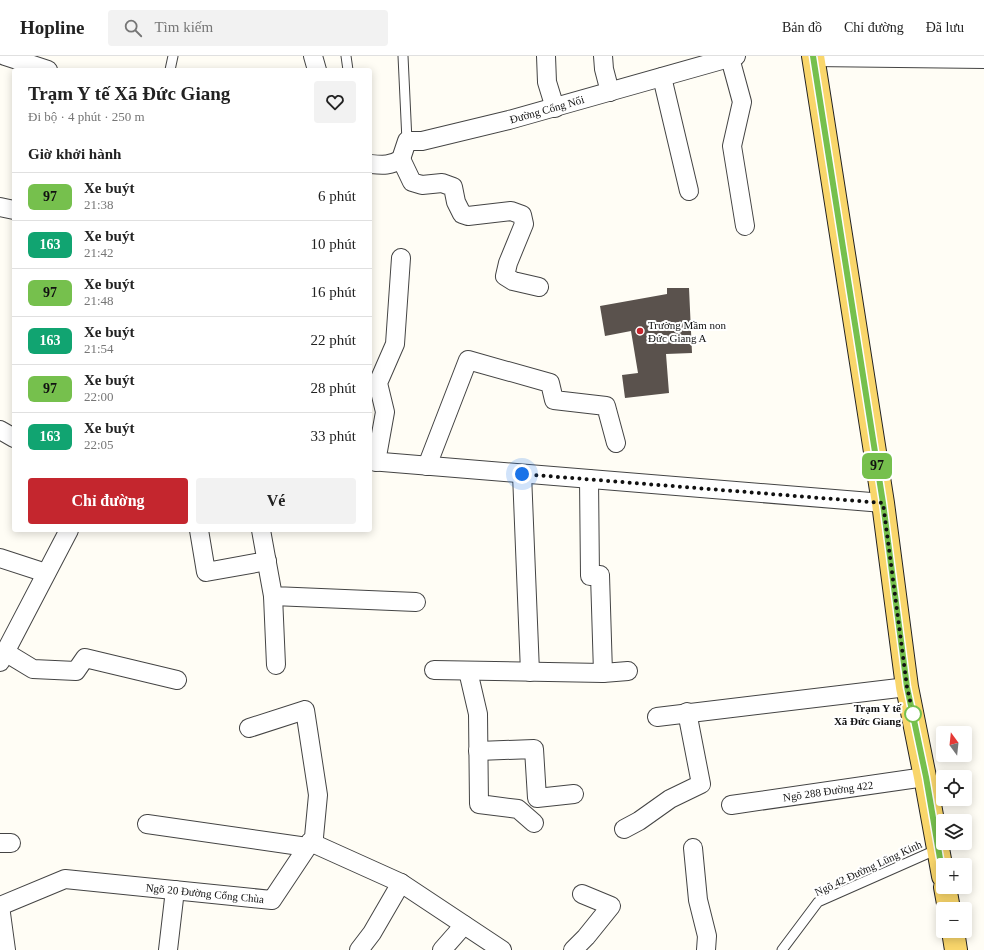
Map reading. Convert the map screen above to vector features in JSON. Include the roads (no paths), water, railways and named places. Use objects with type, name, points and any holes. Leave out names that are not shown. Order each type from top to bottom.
[{"type":"main road","points":[[813,56],[883,503],[907,687],[926,777],[936,837]]},
{"type":"main road","points":[[954,938],[956,950]]},
{"type":"street","points":[[5,56],[42,68]]},
{"type":"street","points":[[313,56],[316,68]]},
{"type":"street","points":[[546,56],[547,82],[555,108]]},
{"type":"street","points":[[603,56],[604,69],[610,92]]},
{"type":"street","points":[[813,56],[984,60]]},
{"type":"street","points":[[733,57],[742,102],[732,146],[745,226]]},
{"type":"street","name":"Đường Cổng Nổi","points":[[407,141],[422,141],[509,120],[733,57]]},
{"type":"street","points":[[662,77],[689,191]]},
{"type":"street","points":[[372,164],[394,164],[401,159],[407,141]]},
{"type":"street","points":[[401,159],[412,182],[422,185],[442,183],[453,187],[456,202],[462,214],[468,216],[511,211],[522,215],[524,224],[508,263],[505,276],[513,281],[540,287]]},
{"type":"street","points":[[0,207],[12,210]]},
{"type":"street","points":[[401,258],[394,344],[378,383],[385,412],[373,462],[883,503]]},
{"type":"street","points":[[427,466],[468,360],[550,383],[554,400],[606,406],[616,444]]},
{"type":"street","points":[[0,430],[12,437]]},
{"type":"street","points":[[522,474],[530,672]]},
{"type":"street","points":[[589,479],[590,576],[600,575],[603,673]]},
{"type":"street","points":[[68,532],[1,660],[33,669],[76,671],[85,658],[177,680]]},
{"type":"street","points":[[199,532],[206,572],[267,561]]},
{"type":"street","points":[[261,532],[273,596],[276,665]]},
{"type":"street","points":[[0,558],[46,573]]},
{"type":"street","points":[[273,596],[416,602]]},
{"type":"street","points":[[434,670],[603,673],[628,671]]},
{"type":"street","points":[[468,671],[478,714],[478,804],[518,809],[534,823]]},
{"type":"street","points":[[657,716],[907,687]]},
{"type":"street","name":"Ngõ 20 Đường Cổng Chùa","points":[[0,906],[65,879],[272,900],[314,837],[318,795],[305,710],[249,728]]},
{"type":"street","points":[[624,829],[639,821],[670,799],[701,784],[687,712]]},
{"type":"street","points":[[478,751],[534,749],[537,798],[574,794]]},
{"type":"street","name":"Ngõ 288 Đường 422","points":[[731,805],[926,777]]},
{"type":"street","points":[[147,824],[309,845],[401,883],[502,950]]},
{"type":"street","points":[[693,848],[698,900],[707,936],[706,950]]},
{"type":"street","points":[[359,950],[372,933],[401,883]]},
{"type":"street","points":[[168,950],[175,890]]},
{"type":"street","points":[[573,950],[586,937],[611,906],[582,894]]},
{"type":"street","points":[[0,906],[6,950]]},
{"type":"street","points":[[442,950],[464,924]]},
{"type":"lane","points":[[170,68],[173,56]]},
{"type":"lane","points":[[346,56],[348,68]]},
{"type":"lane","points":[[403,56],[407,141]]},
{"type":"lane","name":"Ngõ 42 Đường Lũng Kinh","points":[[782,950],[818,902],[936,850]]},
{"type":"place","name":"Trường Mầm non Đức Giang A","points":[[640,331]]},
{"type":"place","name":"Trạm Y tế Xã Đức Giang","points":[[913,714]]}]
